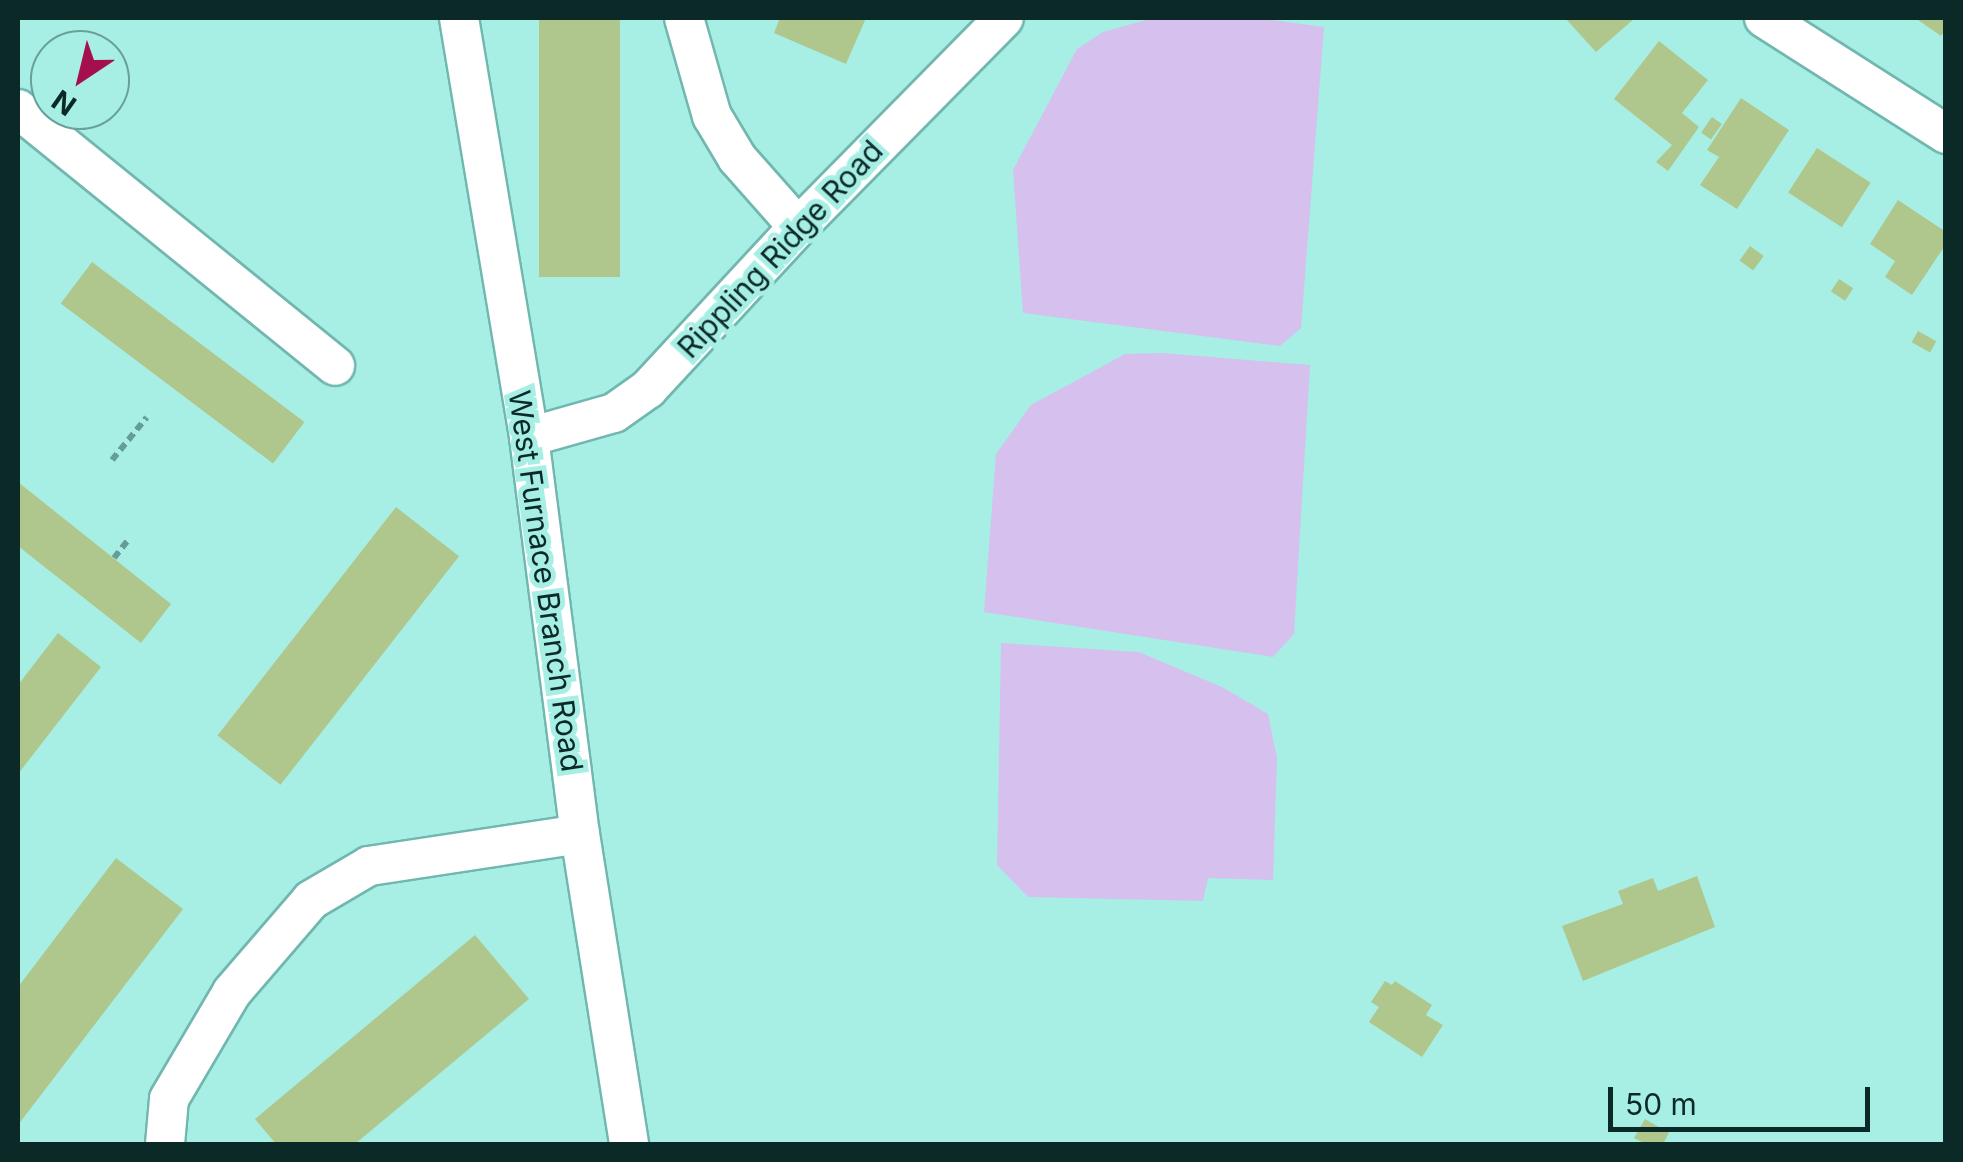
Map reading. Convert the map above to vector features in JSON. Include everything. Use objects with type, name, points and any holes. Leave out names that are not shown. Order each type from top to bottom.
[{"type":"street","name":"West Furnace Branch Road","points":[[459,18],[530,436],[580,834],[628,1144]]},
{"type":"street","points":[[684,18],[712,116],[737,158],[798,227]]},
{"type":"street","name":"Rippling Ridge Road","points":[[530,436],[614,413],[648,390],[798,227],[1004,18]]},
{"type":"street","points":[[1764,18],[1946,134]]},
{"type":"street","points":[[18,109],[335,366]]},
{"type":"street","points":[[165,1144],[169,1099],[232,992],[311,900],[369,866],[580,834]]},
{"type":"path","points":[[112,460],[147,417]]},
{"type":"path","points":[[114,558],[129,539]]},
{"type":"shaded area","points":[[1153,18],[1256,18],[1324,27],[1301,328],[1280,346],[1023,313],[1013,170],[1077,49],[1103,32]]},
{"type":"shaded area","points":[[1163,353],[1310,365],[1294,634],[1273,657],[984,612],[996,454],[1031,405],[1125,354]]},
{"type":"shaded area","points":[[1001,643],[1139,652],[1224,688],[1268,714],[1277,758],[1273,880],[1208,878],[1203,901],[1028,897],[997,865]]},
{"type":"building","points":[[539,18],[620,18],[620,277],[539,277]]},
{"type":"building","points":[[780,18],[866,18],[846,64],[774,33]]},
{"type":"building","points":[[1565,18],[1635,18],[1596,52]]},
{"type":"building","points":[[1915,18],[1946,18],[1946,29],[1941,36]]},
{"type":"building","points":[[1659,41],[1708,80],[1682,113],[1699,127],[1668,171],[1656,162],[1672,145],[1614,99]]},
{"type":"building","points":[[1741,98],[1789,130],[1737,209],[1700,185],[1719,157],[1707,150]]},
{"type":"building","points":[[1712,117],[1722,124],[1711,139],[1701,133]]},
{"type":"building","points":[[1817,148],[1871,183],[1842,227],[1788,192]]},
{"type":"building","points":[[1898,200],[1946,232],[1946,244],[1912,295],[1885,277],[1895,261],[1870,244]]},
{"type":"building","points":[[1750,246],[1764,256],[1753,271],[1739,261]]},
{"type":"building","points":[[92,262],[304,422],[273,464],[61,304]]},
{"type":"building","points":[[1839,279],[1853,288],[1845,301],[1831,292]]},
{"type":"building","points":[[1918,331],[1936,341],[1930,353],[1912,342]]},
{"type":"building","points":[[18,482],[171,604],[141,643],[18,546]]},
{"type":"building","points":[[396,507],[459,556],[280,785],[217,736]]},
{"type":"building","points":[[58,633],[101,667],[18,774],[18,685]]},
{"type":"building","points":[[116,858],[183,909],[18,1125],[18,987]]},
{"type":"building","points":[[1697,876],[1715,927],[1583,981],[1562,926],[1623,904],[1618,891],[1653,878],[1658,891]]},
{"type":"building","points":[[475,935],[529,999],[355,1144],[276,1144],[255,1119]]},
{"type":"building","points":[[1385,981],[1392,985],[1395,981],[1432,1005],[1426,1015],[1443,1025],[1422,1057],[1369,1022],[1379,1007],[1371,1002]]},
{"type":"building","points":[[1645,1119],[1669,1133],[1663,1144],[1646,1144],[1634,1138]]}]
